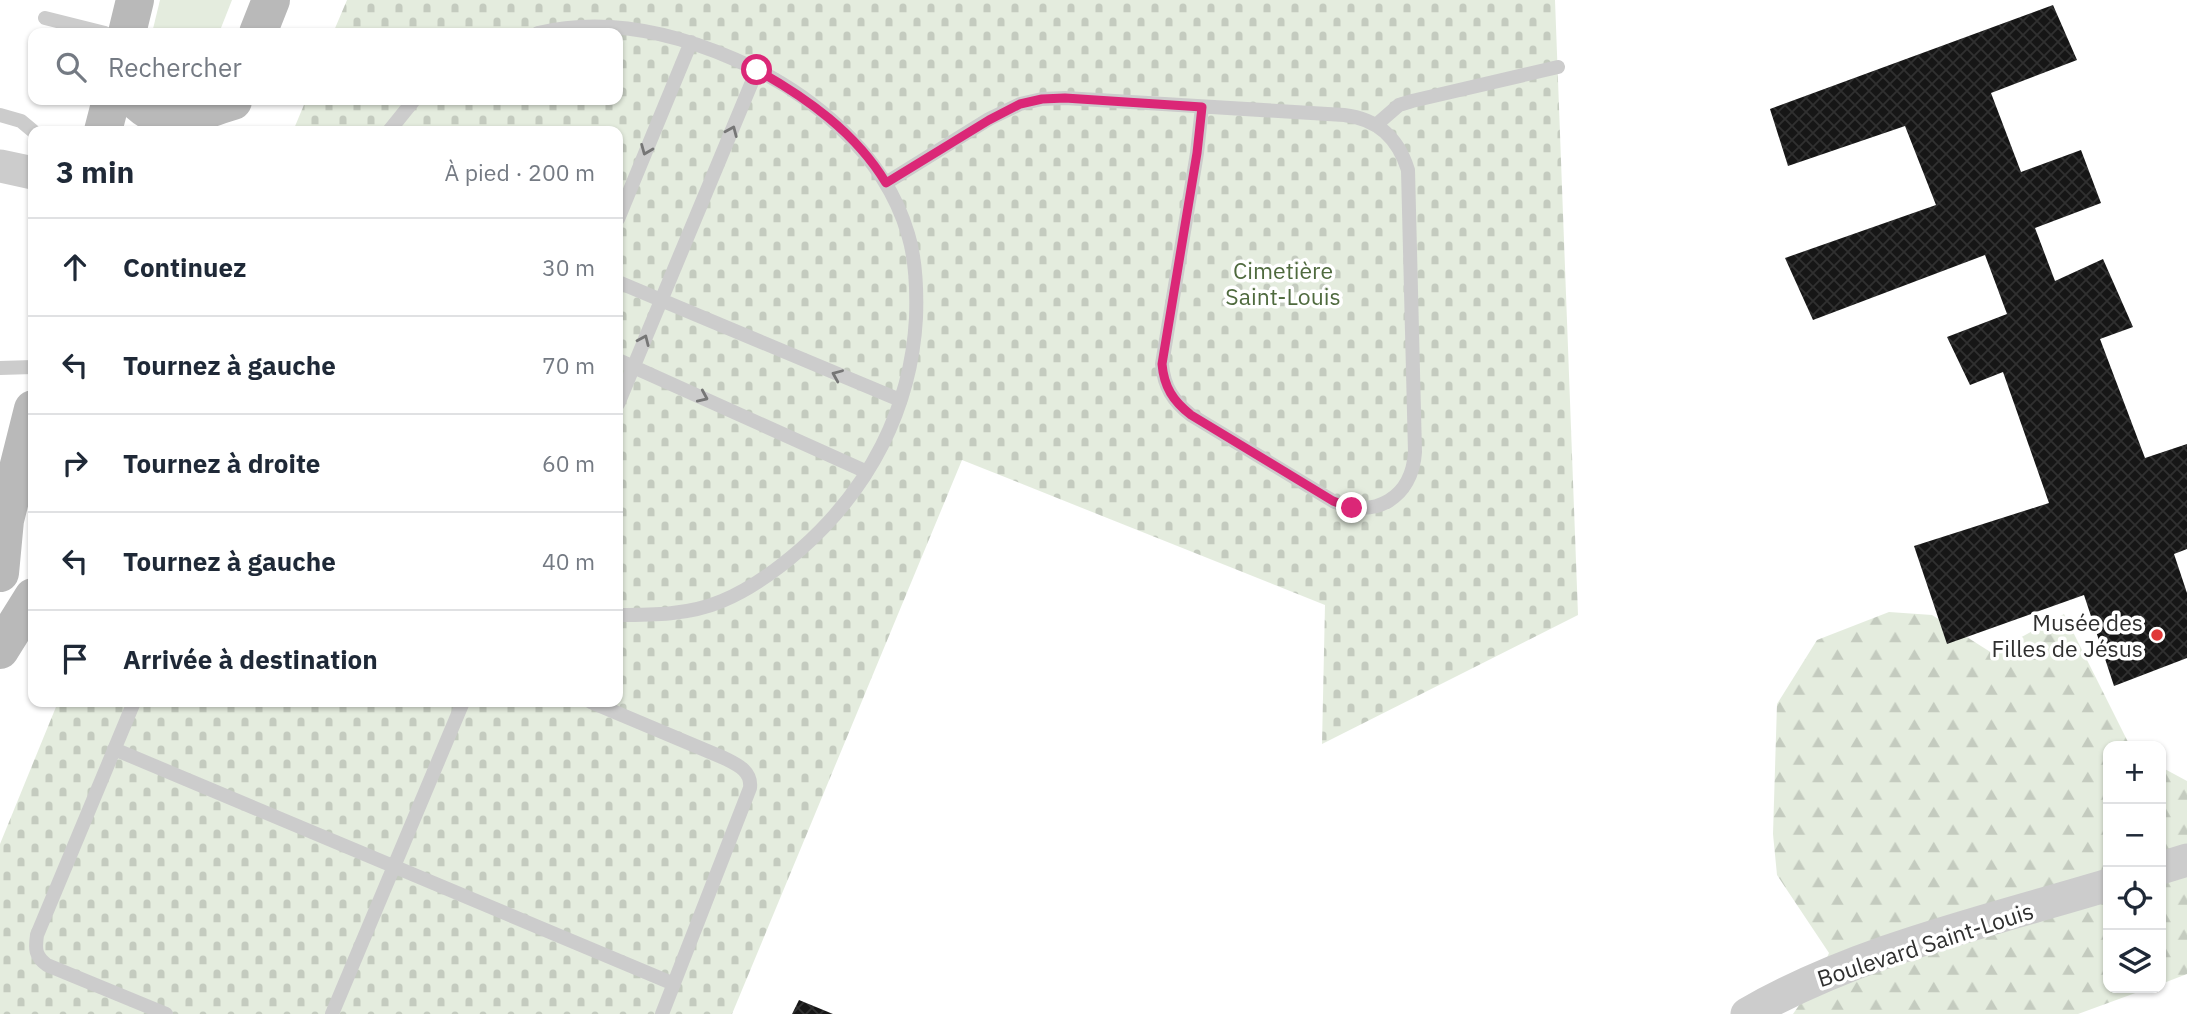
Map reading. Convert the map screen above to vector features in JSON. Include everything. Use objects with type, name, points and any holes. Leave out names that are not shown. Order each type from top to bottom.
[{"type":"main road","points":[[128,28],[135,0]]},
{"type":"main road","points":[[260,28],[271,0]]},
{"type":"main road","points":[[104,126],[110,105]]},
{"type":"main road","points":[[141,105],[149,112],[168,118],[229,111]]},
{"type":"main road","points":[[0,650],[22,590],[5,520],[28,429]]},
{"type":"street","points":[[0,166],[28,172]]},
{"type":"street","points":[[2164,867],[2187,860]]},
{"type":"street","name":"Boulevard Saint-Louis","points":[[1747,1014],[1827,973],[1926,939],[2103,886]]},
{"type":"lane","points":[[45,18],[85,28]]},
{"type":"lane","points":[[572,28],[619,27],[691,42],[757,70],[810,103],[861,149],[886,183],[909,234],[915,275],[915,334],[900,400],[867,472],[843,508],[787,561],[755,584],[722,601],[685,612],[623,615]]},
{"type":"lane","points":[[623,207],[691,42]]},
{"type":"lane","points":[[1376,125],[1399,106],[1412,101],[1558,67]]},
{"type":"lane","points":[[623,391],[757,70]]},
{"type":"lane","points":[[886,183],[989,120],[1020,104],[1042,99],[1065,98],[1344,115],[1356,116],[1376,125],[1393,139],[1408,170],[1415,452],[1412,474],[1400,491],[1383,504],[1363,509],[1333,501],[1191,415],[1175,402],[1165,384],[1162,364],[1197,153],[1202,107]]},
{"type":"lane","points":[[392,126],[410,105]]},
{"type":"lane","points":[[0,115],[21,121],[28,127]]},
{"type":"lane","points":[[623,284],[900,400]]},
{"type":"lane","points":[[623,362],[867,472]]},
{"type":"lane","points":[[0,368],[28,367]]},
{"type":"lane","points":[[132,707],[37,934],[35,947],[38,958],[47,965],[166,1014]]},
{"type":"lane","points":[[332,1014],[461,707]]},
{"type":"lane","points":[[603,707],[739,765],[747,772],[751,781],[662,1014]]},
{"type":"lane","points":[[114,749],[674,984]]},
{"type":"green space","points":[[160,0],[232,0],[221,28],[153,28]]},
{"type":"green space","name":"Cimetière Saint-Louis","points":[[347,0],[1555,0],[1578,615],[1322,744],[1325,605],[962,460],[732,1014],[0,1014],[0,844],[56,707],[623,707],[623,126],[295,126],[304,105],[623,105],[623,28],[335,28]]},
{"type":"green space","points":[[1889,612],[1932,615],[1992,653],[2064,614],[2128,741],[2103,741],[2103,993],[2135,993],[2078,1014],[1793,1014],[1819,976],[1829,953],[1777,875],[1773,834],[1777,704],[1817,640]]},
{"type":"green space","points":[[2166,770],[2187,781],[2187,974],[2166,982]]},
{"type":"building","points":[[2053,5],[2077,60],[1991,93],[2021,172],[2081,150],[2101,203],[2035,228],[2055,281],[2103,259],[2133,327],[2100,339],[2145,458],[2187,444],[2187,549],[2174,554],[2187,593],[2187,658],[2114,686],[2084,595],[1947,644],[1914,546],[2049,503],[2003,372],[1970,385],[1947,337],[2007,314],[1985,255],[1813,320],[1785,258],[1936,205],[1905,126],[1788,166],[1770,109]]},
{"type":"building","points":[[799,1000],[833,1014],[792,1014]]},
{"type":"place","name":"Musée des Filles de Jésus","points":[[2157,635]]},
{"type":"route","points":[[757,70],[782,83],[837,125],[861,149],[886,183],[1020,104],[1065,98],[1202,107],[1197,153],[1162,364],[1165,384],[1175,402],[1191,415],[1333,501],[1352,508]]}]
